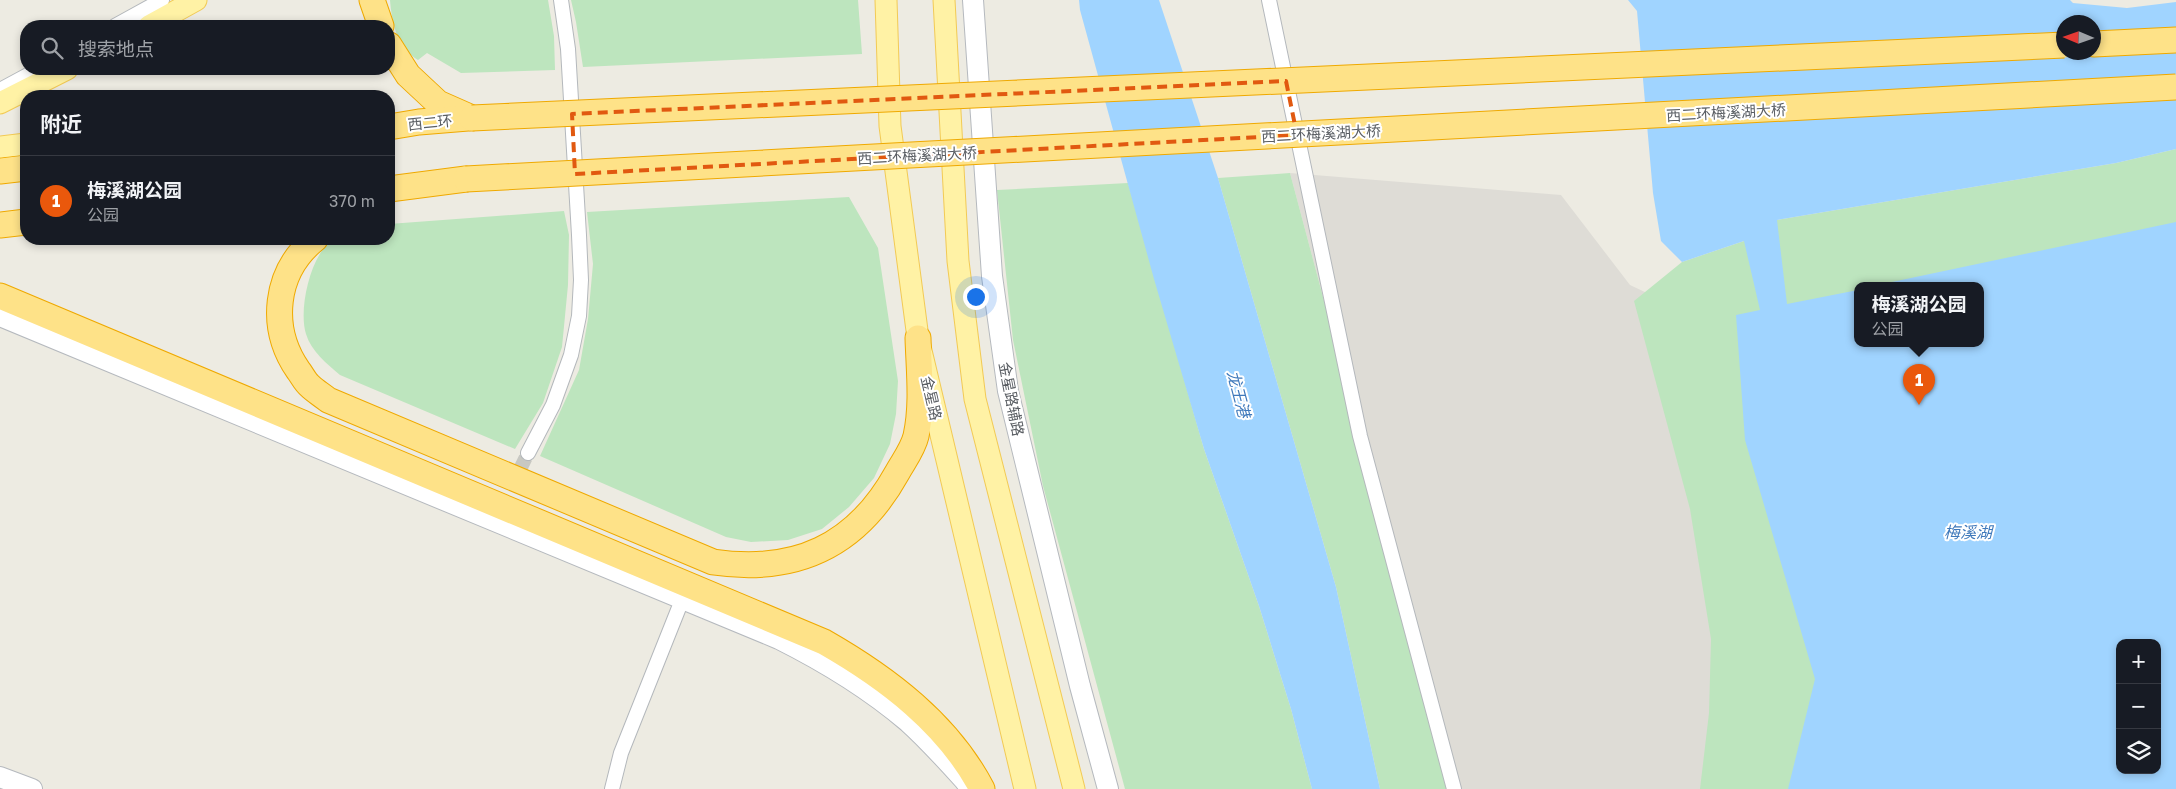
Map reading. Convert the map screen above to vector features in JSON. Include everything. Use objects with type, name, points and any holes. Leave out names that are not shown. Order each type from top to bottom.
[{"type":"highway","points":[[372,0],[379,20]]},
{"type":"highway","points":[[2101,44],[2176,40]]},
{"type":"highway","points":[[395,55],[408,75],[438,103],[472,118],[2056,45]]},
{"type":"highway","name":"西二环梅溪湖大桥","points":[[395,191],[466,180],[2176,88]]},
{"type":"highway","name":"西二环","points":[[395,126],[472,118]]},
{"type":"highway","points":[[0,171],[20,169]]},
{"type":"highway","points":[[0,224],[20,222]]},
{"type":"highway","points":[[310,245],[296,261],[286,279],[280,299],[278,318],[282,339],[292,362],[309,385],[328,400],[712,562],[741,566],[767,565],[800,558],[825,548],[862,520],[884,495],[915,439],[921,409],[918,338]]},
{"type":"highway","points":[[0,296],[824,642],[855,660],[916,705],[946,737],[982,789]]},
{"type":"main road","points":[[159,20],[196,0]]},
{"type":"main road","name":"金星路","points":[[886,0],[890,126],[918,338],[1025,789]]},
{"type":"main road","points":[[944,0],[958,261],[975,399],[1074,789]]},
{"type":"main road","points":[[26,90],[55,75]]},
{"type":"main road","points":[[0,103],[20,93]]},
{"type":"main road","points":[[395,122],[419,122]]},
{"type":"main road","points":[[0,147],[20,145]]},
{"type":"street","points":[[126,20],[162,0]]},
{"type":"street","points":[[528,453],[552,405],[570,355],[579,316],[581,280],[578,215],[568,49],[561,0]]},
{"type":"street","name":"金星路辅路","points":[[974,0],[992,276],[1008,390],[1080,686],[1108,789]]},
{"type":"street","points":[[1269,0],[1360,436],[1454,789]]},
{"type":"street","points":[[0,90],[28,75]]},
{"type":"street","points":[[0,316],[498,514],[682,600],[779,639],[820,659],[846,675],[908,723],[971,789]]},
{"type":"street","points":[[612,789],[621,753],[682,600]]},
{"type":"street","points":[[0,776],[32,789]]},
{"type":"highlighted area","points":[[1286,81],[1297,135],[575,174],[572,114]]},
{"type":"shaded area","points":[[1290,173],[1561,195],[1630,285],[1666,302],[1747,789],[1454,789]]},
{"type":"green space","points":[[390,0],[548,0],[554,36],[555,70],[461,73],[427,53],[418,60],[400,42],[395,29],[395,20],[392,18]]},
{"type":"green space","points":[[571,0],[858,0],[862,54],[583,67]]},
{"type":"green space","name":"梅溪湖","points":[[2176,149],[2176,789],[1700,789],[1709,713],[1711,639],[1690,509],[1634,301],[1682,262],[1744,241],[1777,220],[2116,163]]},
{"type":"green space","points":[[1290,173],[1454,789],[1380,789],[1336,587],[1218,178]]},
{"type":"green space","points":[[1128,183],[1204,449],[1259,606],[1291,709],[1312,789],[1125,789],[1043,486],[1013,340],[997,190]]},
{"type":"green space","points":[[849,197],[878,248],[898,381],[896,414],[890,444],[874,478],[849,507],[822,529],[788,540],[751,542],[726,537],[540,456],[579,370],[588,319],[593,264],[587,212]]},
{"type":"green space","points":[[564,211],[569,235],[568,285],[562,347],[543,403],[515,449],[340,375],[320,357],[308,340],[304,323],[305,296],[313,268],[326,246],[395,245],[395,224]]},
{"type":"water","name":"龙王港","points":[[1079,0],[1159,0],[1218,178],[1336,587],[1380,789],[1312,789],[1291,709],[1259,606],[1204,449],[1154,279],[1080,10]]},
{"type":"water","name":"梅溪湖","points":[[1628,0],[2070,0],[2073,3],[2127,8],[2176,2],[2176,149],[2116,163],[1777,220],[1787,304],[1854,291],[1854,347],[1984,347],[1984,282],[1892,282],[2176,222],[2176,789],[1788,789],[1815,679],[1745,440],[1736,315],[1760,310],[1744,241],[1682,262],[1661,241],[1653,193],[1637,11]]},
{"type":"tunnel","points":[[501,508],[528,453]]},
{"type":"place","name":"梅溪湖公园","points":[[1919,405]]}]
